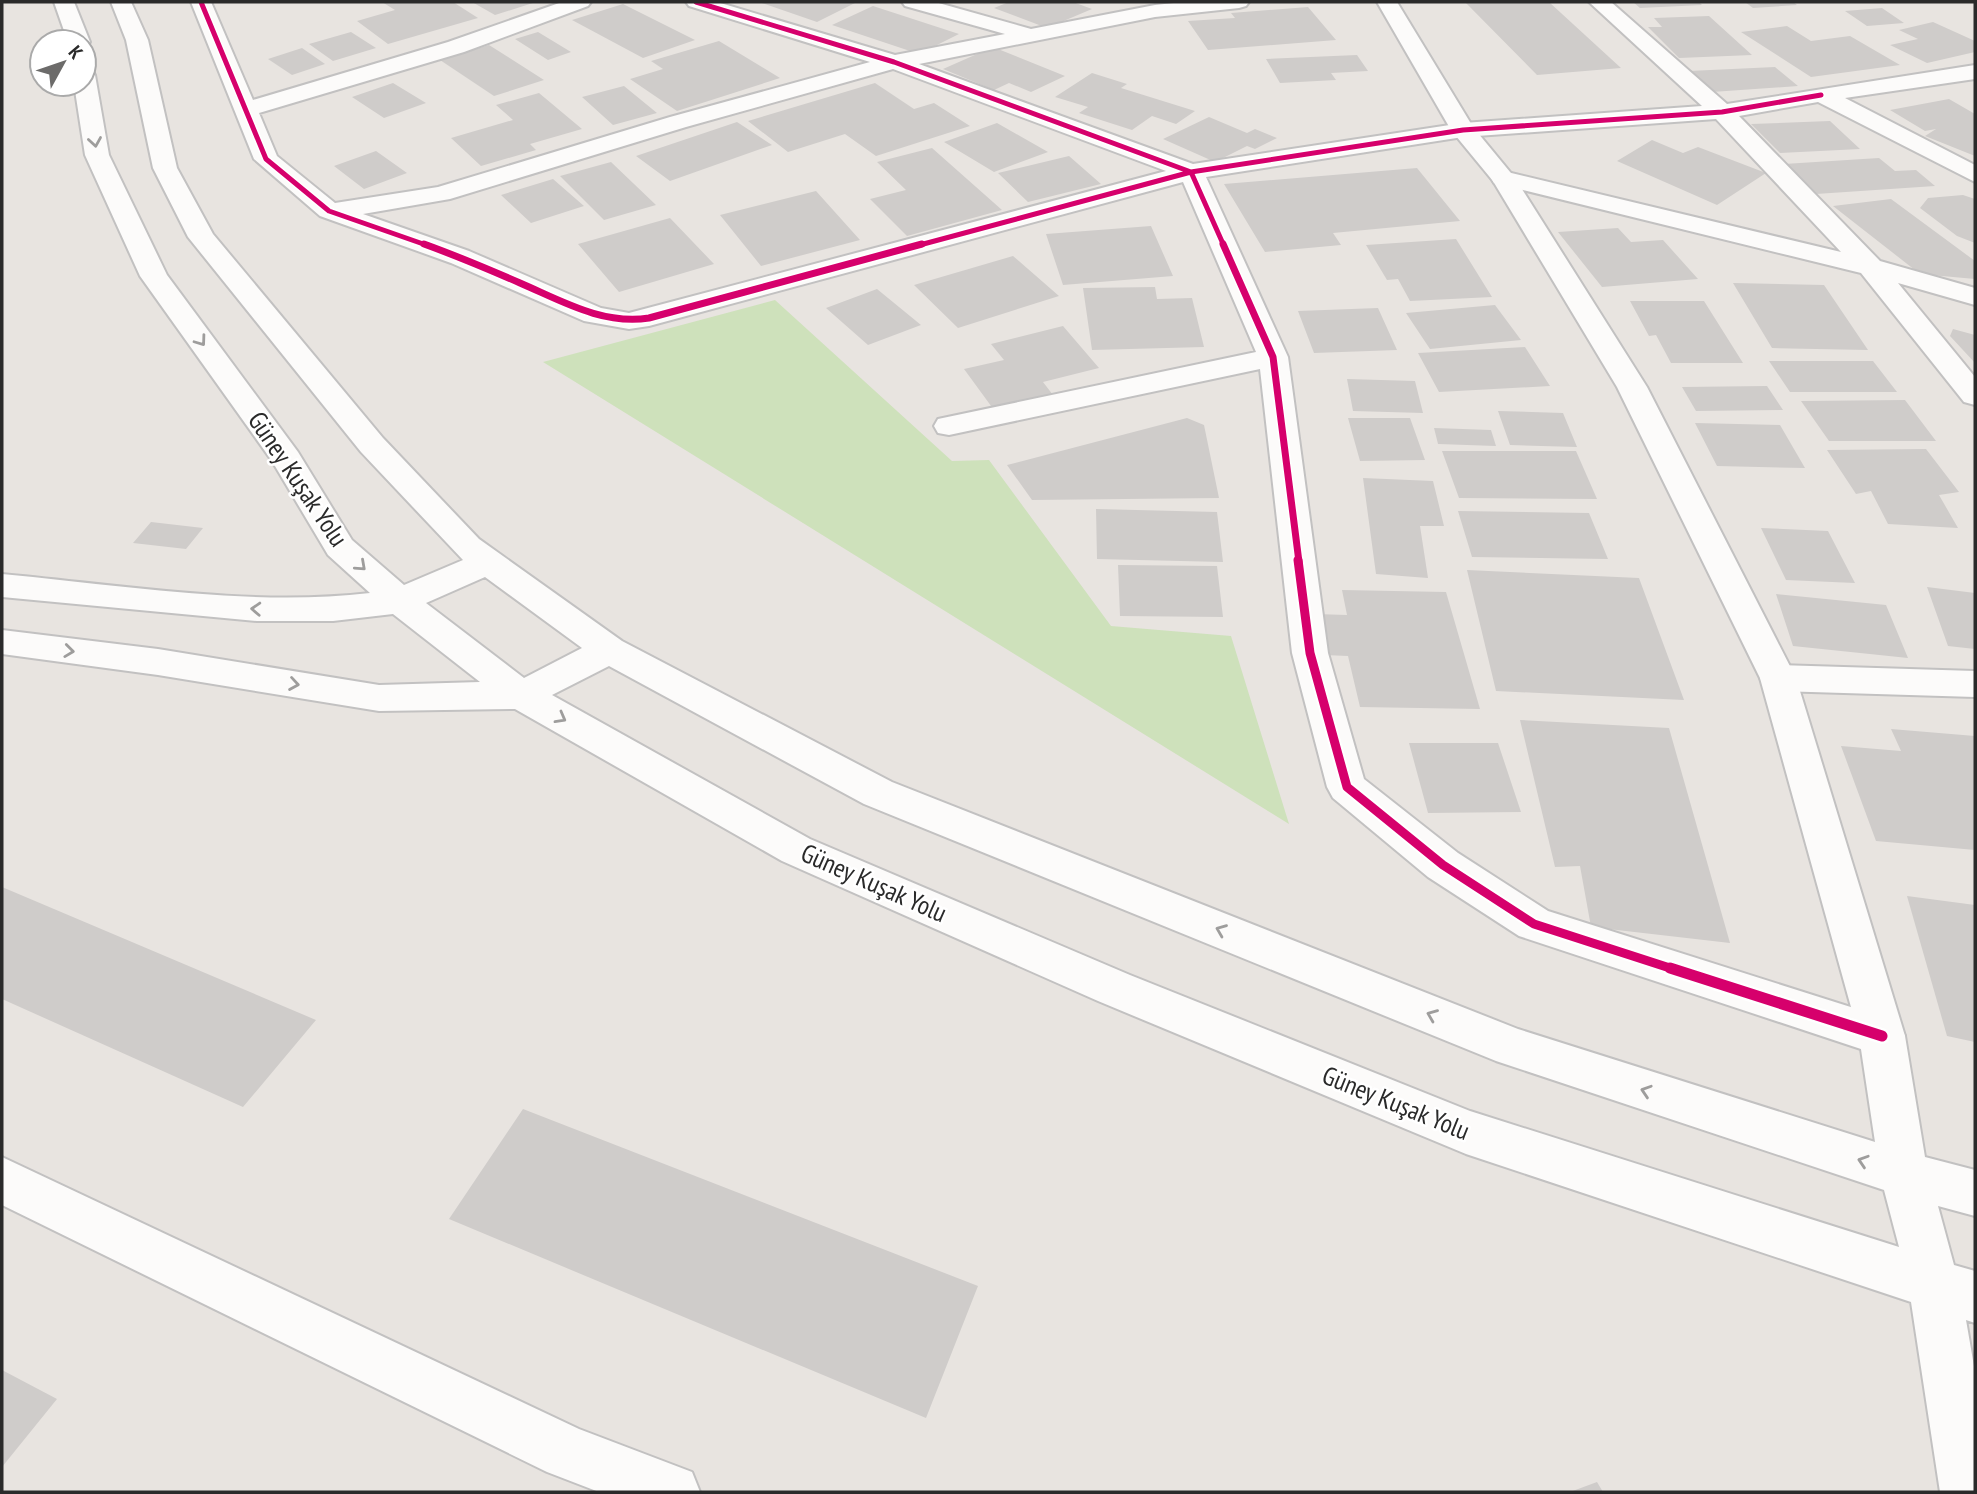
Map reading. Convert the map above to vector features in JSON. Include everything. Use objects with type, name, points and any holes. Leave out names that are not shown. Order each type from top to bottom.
[{"type":"street","points":[[64,2],[76,28]]},
{"type":"street","points":[[121,2],[137,40],[165,168],[201,237],[372,445],[467,547],[609,650],[878,793],[1512,1047],[1905,1174],[1975,1194]]},
{"type":"street","points":[[201,2],[266,159],[329,211],[460,257],[594,315],[629,321],[1191,172],[1463,130],[1722,112],[1975,72]]},
{"type":"street","points":[[244,110],[456,47],[581,2]]},
{"type":"street","points":[[696,2],[894,62],[1191,172],[1273,358],[1310,653],[1347,787],[1443,865],[1534,924],[1882,1036]]},
{"type":"street","points":[[912,2],[1032,34]]},
{"type":"street","points":[[1130,2],[1155,11]]},
{"type":"street","points":[[329,211],[441,194],[678,122],[894,62],[1155,11],[1239,2]]},
{"type":"street","points":[[1387,2],[1463,130],[1503,178],[1632,387],[1778,678],[1882,1036],[1905,1174],[1934,1283],[1968,1492]]},
{"type":"street","points":[[1599,2],[1722,112],[1870,267],[1975,396]]},
{"type":"street","points":[[1821,95],[1975,175]]},
{"type":"street","name":"Güney Kuşak Yolu","points":[[88,98],[97,155],[154,276],[287,459],[340,547],[400,601],[521,695],[796,850],[1114,988],[1466,1132],[1975,1297]]},
{"type":"street","points":[[1503,178],[1870,267],[1975,297]]},
{"type":"street","points":[[949,426],[1273,358]]},
{"type":"street","points":[[2,586],[257,609],[333,609],[400,601],[487,563]]},
{"type":"street","points":[[2,642],[158,662],[379,698],[521,695],[609,650]]},
{"type":"street","points":[[1778,678],[1975,684]]},
{"type":"street","points":[[2,1180],[567,1452],[672,1492]]},
{"type":"green space","points":[[775,300],[952,461],[989,460],[1111,626],[1231,636],[1289,824],[543,362]]},
{"type":"building","points":[[382,2],[453,2],[478,18],[388,44],[357,21],[395,10]]},
{"type":"building","points":[[472,2],[536,2],[495,15]]},
{"type":"building","points":[[759,2],[850,2],[855,3],[817,22]]},
{"type":"building","points":[[1009,2],[1073,2],[1092,9],[1047,28],[994,8]]},
{"type":"building","points":[[1465,2],[1549,2],[1621,68],[1537,75]]},
{"type":"building","points":[[1633,2],[1699,2],[1702,5],[1640,8]]},
{"type":"building","points":[[1745,2],[1793,2],[1797,5],[1753,8]]},
{"type":"building","points":[[623,4],[695,40],[643,58],[572,20]]},
{"type":"building","points":[[873,6],[959,34],[919,54],[832,25]]},
{"type":"building","points":[[1308,7],[1336,40],[1208,50],[1188,21],[1235,18],[1231,13]]},
{"type":"building","points":[[1882,8],[1904,23],[1867,26],[1845,11]]},
{"type":"building","points":[[1709,16],[1752,55],[1679,58],[1648,27],[1662,27],[1654,18]]},
{"type":"building","points":[[1933,22],[1975,41],[1975,52],[1927,63],[1890,45],[1918,39],[1899,30]]},
{"type":"building","points":[[1787,26],[1811,41],[1850,36],[1900,65],[1811,77],[1741,32]]},
{"type":"building","points":[[351,32],[376,48],[333,61],[309,44]]},
{"type":"building","points":[[538,32],[571,52],[548,60],[515,39]]},
{"type":"building","points":[[719,41],[780,78],[677,111],[630,79],[663,69],[651,61]]},
{"type":"building","points":[[489,45],[544,80],[494,96],[440,60]]},
{"type":"building","points":[[993,47],[1065,76],[1031,92],[1009,83],[994,90],[943,69]]},
{"type":"building","points":[[302,48],[325,64],[292,75],[268,59]]},
{"type":"building","points":[[1357,55],[1368,71],[1331,73],[1336,80],[1280,83],[1266,59]]},
{"type":"building","points":[[1775,67],[1798,86],[1712,92],[1689,71]]},
{"type":"building","points":[[1092,73],[1127,84],[1121,88],[1195,111],[1176,124],[1152,116],[1132,130],[1079,113],[1088,107],[1055,97]]},
{"type":"building","points":[[393,83],[426,103],[384,118],[352,97]]},
{"type":"building","points":[[875,83],[914,109],[934,103],[970,126],[876,156],[845,134],[788,152],[748,121]]},
{"type":"building","points":[[624,86],[657,113],[613,125],[582,97]]},
{"type":"building","points":[[539,93],[582,129],[530,144],[536,150],[481,166],[451,138],[513,120],[496,105]]},
{"type":"building","points":[[1949,99],[1975,114],[1975,156],[1925,136],[1936,129],[1925,131],[1890,110]]},
{"type":"building","points":[[1209,117],[1247,133],[1255,129],[1277,138],[1255,149],[1247,146],[1215,162],[1163,139]]},
{"type":"building","points":[[1830,121],[1860,149],[1780,153],[1751,124]]},
{"type":"building","points":[[737,122],[772,145],[670,181],[636,156]]},
{"type":"building","points":[[997,123],[1048,152],[994,172],[944,142]]},
{"type":"building","points":[[1652,140],[1683,153],[1698,147],[1766,173],[1717,205],[1617,161]]},
{"type":"building","points":[[932,148],[1002,210],[907,236],[870,199],[906,190],[877,162]]},
{"type":"building","points":[[376,151],[407,173],[364,189],[334,166]]},
{"type":"building","points":[[1069,156],[1101,184],[1028,202],[998,173]]},
{"type":"building","points":[[1879,158],[1895,171],[1916,170],[1935,186],[1816,194],[1784,164]]},
{"type":"building","points":[[611,162],[656,205],[604,220],[560,176]]},
{"type":"building","points":[[1417,168],[1460,221],[1333,233],[1341,245],[1265,252],[1224,184]]},
{"type":"building","points":[[553,179],[584,206],[531,223],[501,195]]},
{"type":"building","points":[[816,191],[860,240],[761,266],[720,215]]},
{"type":"building","points":[[1963,195],[1975,199],[1975,243],[1957,236],[1920,208],[1928,198]]},
{"type":"building","points":[[1891,199],[1975,261],[1975,279],[1920,274],[1833,206]]},
{"type":"building","points":[[670,218],[714,264],[619,292],[578,244]]},
{"type":"building","points":[[1151,226],[1173,276],[1063,285],[1046,234]]},
{"type":"building","points":[[1618,228],[1631,242],[1663,240],[1698,279],[1602,287],[1558,232]]},
{"type":"building","points":[[1456,239],[1492,297],[1410,301],[1398,279],[1387,280],[1366,245]]},
{"type":"building","points":[[1013,256],[1059,296],[958,328],[914,285]]},
{"type":"building","points":[[1733,283],[1824,285],[1868,350],[1772,348]]},
{"type":"building","points":[[1155,287],[1157,299],[1192,298],[1204,347],[1092,350],[1083,288]]},
{"type":"building","points":[[877,289],[921,325],[868,345],[826,308]]},
{"type":"building","points":[[1630,301],[1704,301],[1743,363],[1671,363],[1656,335],[1649,336]]},
{"type":"building","points":[[1495,305],[1521,340],[1430,349],[1406,313]]},
{"type":"building","points":[[1378,308],[1397,350],[1314,353],[1298,311]]},
{"type":"building","points":[[1063,326],[1099,368],[1043,382],[1053,395],[994,410],[964,369],[1004,360],[991,344]]},
{"type":"building","points":[[1953,329],[1975,335],[1975,363],[1950,336]]},
{"type":"building","points":[[1525,347],[1550,386],[1439,392],[1418,353]]},
{"type":"building","points":[[1769,361],[1873,361],[1897,392],[1790,392]]},
{"type":"building","points":[[1347,379],[1415,381],[1423,413],[1353,411]]},
{"type":"building","points":[[1767,386],[1783,410],[1696,411],[1682,387]]},
{"type":"building","points":[[1905,400],[1936,441],[1829,441],[1801,401]]},
{"type":"building","points":[[1498,411],[1563,413],[1577,447],[1510,445]]},
{"type":"building","points":[[1187,418],[1204,425],[1219,498],[1032,500],[1007,465]]},
{"type":"building","points":[[1348,418],[1410,418],[1425,460],[1360,461]]},
{"type":"building","points":[[1695,423],[1780,425],[1805,468],[1717,466]]},
{"type":"building","points":[[1434,428],[1491,430],[1496,446],[1438,444]]},
{"type":"building","points":[[1926,449],[1959,492],[1939,495],[1958,528],[1888,524],[1871,491],[1856,494],[1827,450]]},
{"type":"building","points":[[1442,451],[1576,451],[1597,499],[1459,498]]},
{"type":"building","points":[[1363,478],[1433,481],[1444,526],[1420,526],[1428,578],[1376,574]]},
{"type":"building","points":[[1096,509],[1217,512],[1223,562],[1097,559]]},
{"type":"building","points":[[1458,511],[1589,513],[1608,559],[1472,557]]},
{"type":"building","points":[[151,522],[203,528],[186,549],[133,543]]},
{"type":"building","points":[[1761,528],[1828,531],[1855,583],[1786,580]]},
{"type":"building","points":[[1118,565],[1217,566],[1223,617],[1120,616]]},
{"type":"building","points":[[1467,570],[1639,578],[1684,700],[1496,691]]},
{"type":"building","points":[[1927,587],[1975,593],[1975,649],[1948,646]]},
{"type":"building","points":[[1342,590],[1446,592],[1480,709],[1360,707],[1348,656],[1324,655],[1315,614],[1347,615]]},
{"type":"building","points":[[1776,594],[1886,605],[1908,658],[1793,646]]},
{"type":"building","points":[[1520,720],[1669,728],[1730,943],[1591,927],[1580,866],[1555,867]]},
{"type":"building","points":[[1891,729],[1975,736],[1975,850],[1876,841],[1841,746],[1901,751]]},
{"type":"building","points":[[1409,743],[1498,743],[1521,812],[1428,813]]},
{"type":"building","points":[[2,887],[316,1020],[243,1107],[2,999]]},
{"type":"building","points":[[1907,896],[1975,905],[1975,1042],[1947,1036]]},
{"type":"building","points":[[523,1109],[978,1286],[926,1418],[449,1219]]},
{"type":"building","points":[[2,1370],[57,1399],[2,1467]]},
{"type":"building","points":[[1597,1482],[1603,1492],[1570,1492]]},
{"type":"cycle path","points":[[201,2],[266,159],[329,211],[460,257],[594,315],[629,321],[649,318],[1191,172],[1273,357],[1310,653],[1347,787],[1443,865],[1534,924],[1882,1036]]},
{"type":"cycle path","points":[[696,2],[894,62],[1191,172],[1463,130],[1722,112],[1821,95]]}]
